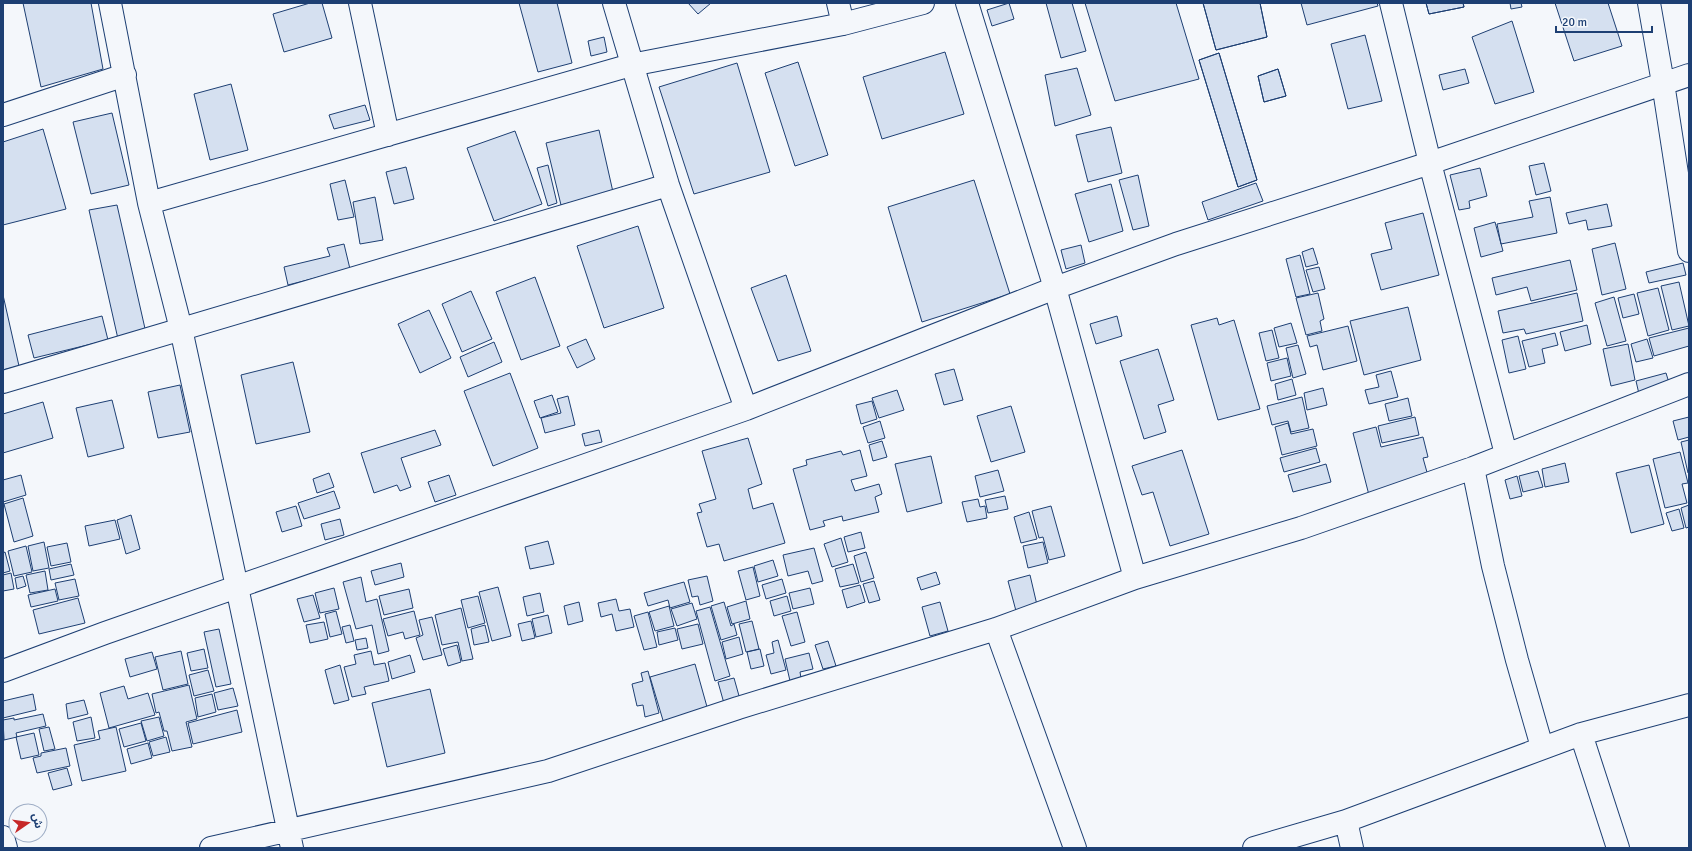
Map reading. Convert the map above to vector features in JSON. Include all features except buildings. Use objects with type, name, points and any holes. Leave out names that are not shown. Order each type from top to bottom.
[{"type":"street","points":[[110,3],[149,203],[181,329],[290,840]]},
{"type":"street","points":[[360,3],[388,135]]},
{"type":"street","points":[[614,3],[631,65],[668,185],[746,409]]},
{"type":"street","points":[[149,203],[631,65],[840,13],[923,3]]},
{"type":"street","points":[[967,3],[1055,288],[1135,578]]},
{"type":"street","points":[[1391,3],[1430,163],[1506,454]]},
{"type":"street","points":[[1649,3],[1689,251]]},
{"type":"street","points":[[3,115],[125,75]]},
{"type":"street","points":[[3,671],[237,587],[746,409],[1055,288],[1176,244],[1430,163],[1689,75]]},
{"type":"street","points":[[3,382],[668,185]]},
{"type":"street","points":[[211,848],[290,840],[548,771],[738,708],[996,629],[1135,578],[1301,528],[1473,468],[1689,384]]},
{"type":"street","points":[[1473,468],[1493,566],[1517,660],[1542,747]]},
{"type":"street","points":[[996,629],[1075,848]]},
{"type":"street","points":[[1254,848],[1346,821],[1542,747],[1581,734],[1689,704]]},
{"type":"street","points":[[1581,734],[1618,848]]},
{"type":"street","points":[[1346,821],[1352,848]]},
{"type":"street","points":[[3,837],[6,848]]}]
